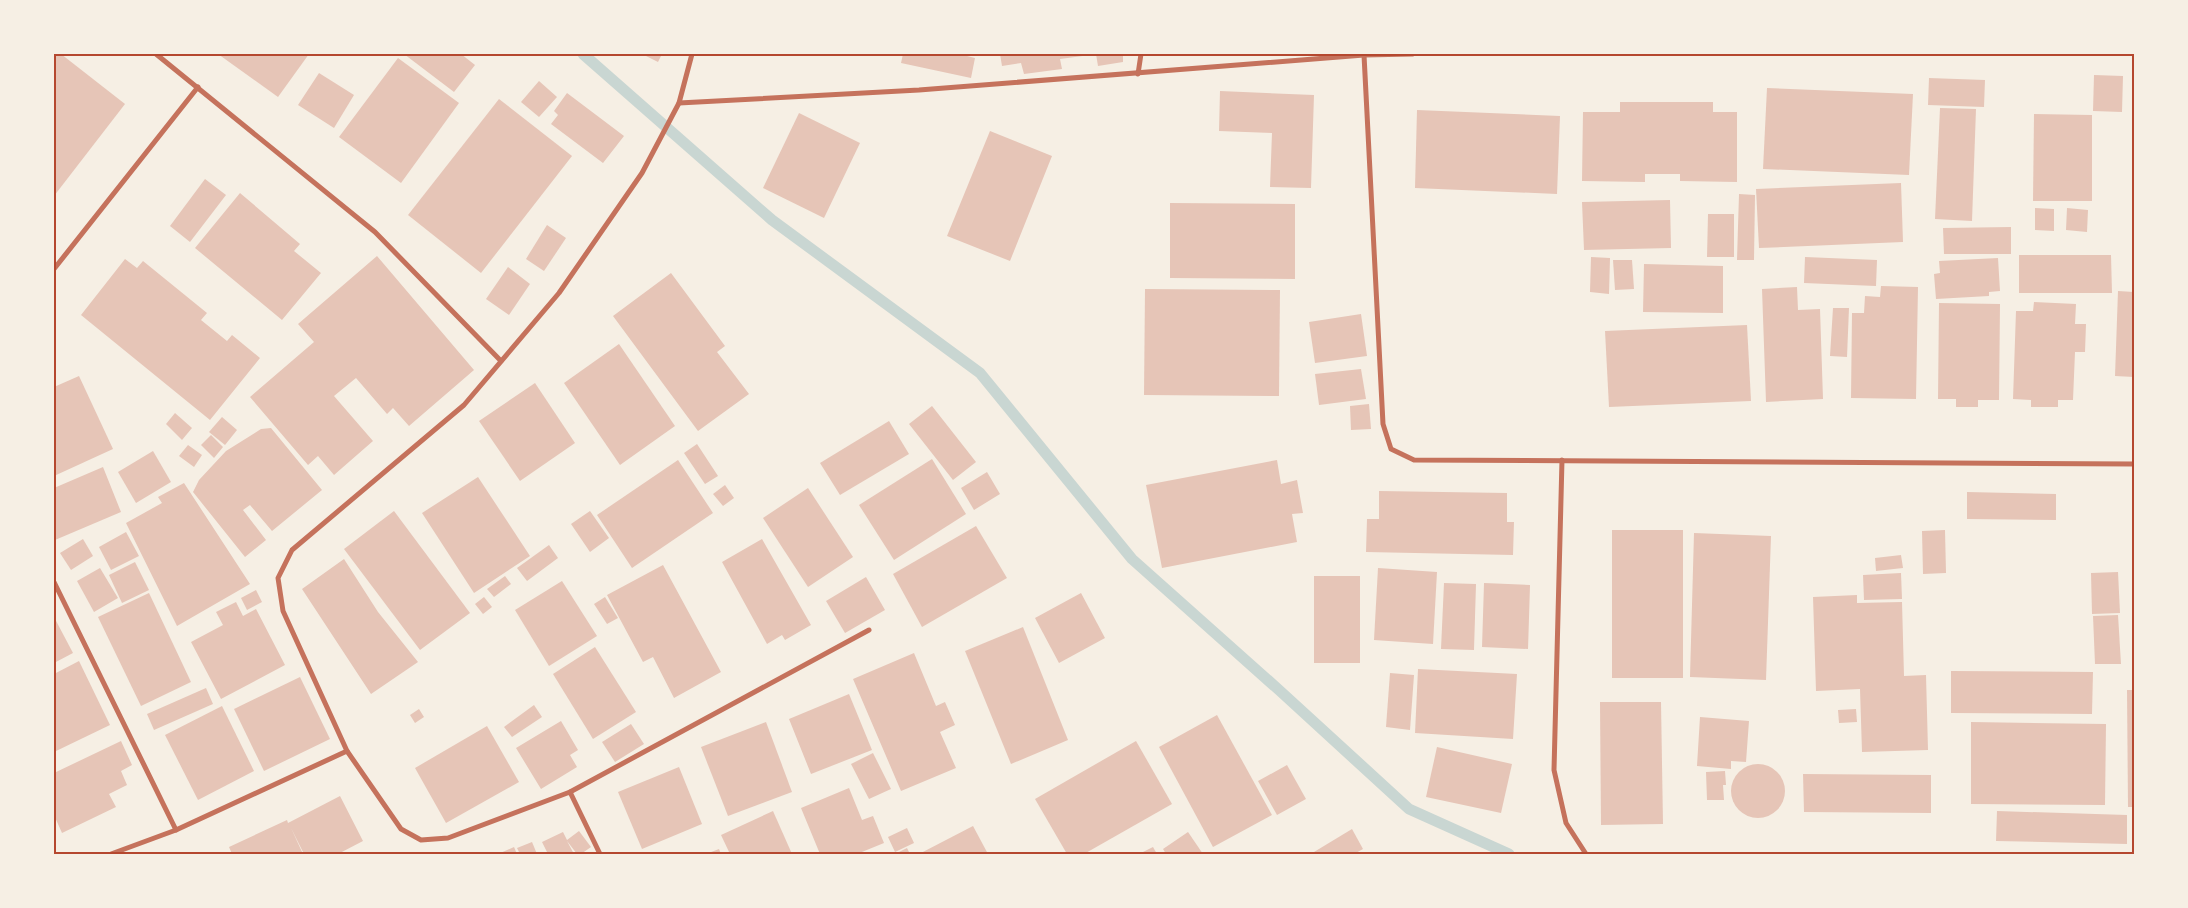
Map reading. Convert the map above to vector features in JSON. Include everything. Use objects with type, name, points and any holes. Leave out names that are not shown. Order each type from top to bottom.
[{"type":"street","points":[[156,54],[375,232],[501,360]]},
{"type":"street","points":[[692,54],[678,103],[642,173],[559,293],[464,405],[292,550],[278,578],[283,611],[347,751],[401,829],[421,840],[448,838],[570,792],[869,630]]},
{"type":"street","points":[[1138,74],[1141,54]]},
{"type":"street","points":[[678,103],[919,90],[1364,55],[1413,54]]},
{"type":"street","points":[[1364,55],[1383,424],[1391,449],[1414,460],[2134,464]]},
{"type":"street","points":[[54,269],[198,87]]},
{"type":"street","points":[[1562,460],[1554,770],[1566,823],[1586,854]]},
{"type":"street","points":[[54,582],[176,830]]},
{"type":"street","points":[[111,854],[176,830],[347,751]]},
{"type":"street","points":[[570,792],[600,854]]},
{"type":"building","points":[[54,54],[61,54],[125,104],[54,196]]},
{"type":"building","points":[[218,54],[309,54],[278,97]]},
{"type":"building","points":[[404,54],[461,54],[475,65],[454,92]]},
{"type":"building","points":[[642,54],[662,54],[658,62]]},
{"type":"building","points":[[903,54],[964,54],[975,58],[971,78],[901,63]]},
{"type":"building","points":[[1000,54],[1090,55],[1060,59],[1062,69],[1024,74],[1021,63],[1002,66]]},
{"type":"building","points":[[1096,54],[1123,54],[1123,62],[1098,66]]},
{"type":"building","points":[[398,58],[459,103],[401,183],[339,137]]},
{"type":"building","points":[[319,73],[354,95],[334,128],[298,105]]},
{"type":"building","points":[[2094,75],[2123,76],[2122,112],[2093,111]]},
{"type":"building","points":[[1929,78],[1985,80],[1984,107],[1928,105]]},
{"type":"building","points":[[539,81],[557,97],[539,117],[521,102]]},
{"type":"building","points":[[1767,88],[1913,94],[1909,175],[1763,169]]},
{"type":"building","points":[[1220,91],[1314,95],[1311,188],[1270,187],[1272,133],[1219,131]]},
{"type":"building","points":[[567,93],[624,136],[603,163],[551,124],[558,115],[554,111]]},
{"type":"building","points":[[499,99],[572,156],[481,273],[408,215]]},
{"type":"building","points":[[1620,102],[1713,102],[1713,112],[1737,112],[1737,182],[1680,181],[1680,174],[1645,174],[1645,182],[1582,181],[1583,112],[1620,112]]},
{"type":"building","points":[[1940,108],[1976,109],[1972,221],[1935,219]]},
{"type":"building","points":[[1417,110],[1560,116],[1557,194],[1415,188]]},
{"type":"building","points":[[799,113],[860,143],[824,218],[763,188]]},
{"type":"building","points":[[2034,114],[2092,115],[2092,201],[2033,201]]},
{"type":"building","points":[[2132,118],[2134,118],[2134,247],[2132,246]]},
{"type":"building","points":[[990,131],[1052,156],[1010,261],[947,236]]},
{"type":"building","points":[[205,179],[226,195],[190,242],[170,226]]},
{"type":"building","points":[[1901,183],[1903,242],[1759,248],[1756,189]]},
{"type":"building","points":[[240,193],[300,244],[294,251],[321,273],[282,320],[195,248]]},
{"type":"building","points":[[1739,194],[1755,195],[1754,260],[1737,260]]},
{"type":"building","points":[[1670,200],[1671,248],[1584,250],[1582,202]]},
{"type":"building","points":[[1170,203],[1295,204],[1295,279],[1170,278]]},
{"type":"building","points":[[2035,208],[2054,209],[2054,231],[2035,230]]},
{"type":"building","points":[[2067,208],[2088,210],[2087,232],[2066,230]]},
{"type":"building","points":[[1708,214],[1734,214],[1734,257],[1707,257]]},
{"type":"building","points":[[547,225],[566,238],[544,271],[526,259]]},
{"type":"building","points":[[2011,227],[2011,254],[1944,254],[1943,228]]},
{"type":"building","points":[[2019,255],[2111,255],[2112,293],[2019,293]]},
{"type":"building","points":[[377,256],[474,370],[409,426],[393,408],[387,414],[356,378],[334,396],[373,441],[334,475],[318,456],[308,465],[250,397],[314,342],[298,324]]},
{"type":"building","points":[[1591,257],[1610,258],[1609,294],[1590,292]]},
{"type":"building","points":[[1805,257],[1877,260],[1876,286],[1804,283]]},
{"type":"building","points":[[1998,258],[2000,291],[1989,292],[1989,296],[1936,299],[1934,274],[1940,273],[1939,261]]},
{"type":"building","points":[[125,259],[137,268],[143,261],[207,313],[201,320],[227,341],[232,335],[260,358],[210,420],[81,315]]},
{"type":"building","points":[[1613,260],[1632,260],[1634,289],[1615,290]]},
{"type":"building","points":[[1644,264],[1723,266],[1723,313],[1643,312]]},
{"type":"building","points":[[508,267],[530,284],[509,315],[486,299]]},
{"type":"building","points":[[671,273],[725,346],[717,352],[749,394],[698,431],[613,316]]},
{"type":"building","points":[[1881,286],[1918,287],[1916,399],[1851,398],[1852,313],[1864,313],[1865,296],[1880,297]]},
{"type":"building","points":[[1797,287],[1798,310],[1820,309],[1823,399],[1766,402],[1762,289]]},
{"type":"building","points":[[1145,289],[1280,290],[1279,396],[1144,395]]},
{"type":"building","points":[[2118,291],[2134,292],[2134,377],[2115,376]]},
{"type":"building","points":[[2034,302],[2076,304],[2075,324],[2086,324],[2085,352],[2075,352],[2073,400],[2058,400],[2058,407],[2031,407],[2031,400],[2013,399],[2016,311],[2033,311]]},
{"type":"building","points":[[1939,303],[2000,304],[1999,400],[1978,400],[1978,407],[1956,407],[1956,399],[1938,399]]},
{"type":"building","points":[[1833,308],[1849,308],[1847,357],[1830,356]]},
{"type":"building","points":[[1361,314],[1367,356],[1315,363],[1309,322]]},
{"type":"building","points":[[1747,325],[1751,401],[1609,407],[1605,331]]},
{"type":"building","points":[[619,344],[675,426],[620,465],[564,383]]},
{"type":"building","points":[[1361,369],[1366,399],[1319,405],[1315,374]]},
{"type":"building","points":[[79,376],[113,449],[54,476],[54,387]]},
{"type":"building","points":[[535,383],[575,443],[520,481],[479,421]]},
{"type":"building","points":[[1369,404],[1371,429],[1351,430],[1350,406]]},
{"type":"building","points":[[932,406],[976,462],[953,480],[909,424]]},
{"type":"building","points":[[175,413],[192,428],[182,440],[166,424]]},
{"type":"building","points":[[222,417],[237,430],[225,445],[209,432]]},
{"type":"building","points":[[889,421],[909,454],[840,495],[820,463]]},
{"type":"building","points":[[271,428],[322,490],[272,531],[250,505],[243,510],[266,540],[245,557],[193,492],[199,480],[226,451],[261,429]]},
{"type":"building","points":[[211,435],[223,447],[214,458],[201,445]]},
{"type":"building","points":[[697,444],[718,476],[705,484],[684,453]]},
{"type":"building","points":[[188,445],[202,455],[194,467],[179,456]]},
{"type":"building","points":[[153,451],[171,482],[136,503],[118,472]]},
{"type":"building","points":[[932,459],[966,514],[894,560],[859,505]]},
{"type":"building","points":[[678,460],[713,513],[632,568],[597,515]]},
{"type":"building","points":[[1277,460],[1281,484],[1297,480],[1303,513],[1292,514],[1297,542],[1162,568],[1146,485]]},
{"type":"building","points":[[103,467],[121,512],[55,540],[54,488]]},
{"type":"building","points":[[987,472],[1000,494],[974,510],[961,488]]},
{"type":"building","points":[[478,477],[530,556],[474,593],[422,513]]},
{"type":"building","points":[[184,483],[250,584],[177,626],[126,523],[162,503],[158,497]]},
{"type":"building","points":[[725,485],[734,498],[723,506],[713,494]]},
{"type":"building","points":[[808,488],[853,557],[808,587],[763,518]]},
{"type":"building","points":[[1379,491],[1507,493],[1507,522],[1514,522],[1513,555],[1366,552],[1367,519],[1379,519]]},
{"type":"building","points":[[1967,492],[2056,494],[2056,520],[1967,519]]},
{"type":"building","points":[[394,511],[470,613],[420,650],[344,549]]},
{"type":"building","points":[[590,511],[609,538],[590,552],[571,524]]},
{"type":"building","points":[[976,526],[1007,578],[922,627],[893,574]]},
{"type":"building","points":[[1612,530],[1683,530],[1683,678],[1612,678]]},
{"type":"building","points":[[1945,530],[1946,573],[1923,574],[1922,531]]},
{"type":"building","points":[[126,532],[139,556],[111,570],[99,547]]},
{"type":"building","points":[[1694,533],[1771,536],[1766,680],[1690,677]]},
{"type":"building","points":[[83,539],[93,556],[71,570],[60,553]]},
{"type":"building","points":[[762,539],[811,625],[785,640],[782,635],[767,644],[722,562]]},
{"type":"building","points":[[549,545],[558,558],[527,581],[517,568]]},
{"type":"building","points":[[1901,555],[1903,568],[1876,571],[1875,558]]},
{"type":"building","points":[[344,559],[378,612],[418,662],[371,694],[302,589]]},
{"type":"building","points":[[135,562],[149,590],[122,603],[109,575]]},
{"type":"building","points":[[663,565],[721,672],[674,698],[653,657],[643,662],[607,595]]},
{"type":"building","points":[[100,568],[118,598],[94,612],[77,581]]},
{"type":"building","points":[[1378,568],[1437,572],[1433,644],[1374,640]]},
{"type":"building","points":[[2118,572],[2120,613],[2092,614],[2091,573]]},
{"type":"building","points":[[1901,573],[1902,599],[1864,600],[1863,575]]},
{"type":"building","points":[[505,576],[511,584],[494,597],[487,589]]},
{"type":"building","points":[[1314,576],[1360,576],[1360,663],[1314,663]]},
{"type":"building","points":[[866,577],[885,610],[845,633],[826,601]]},
{"type":"building","points":[[562,581],[597,636],[549,666],[515,610]]},
{"type":"building","points":[[1444,583],[1476,584],[1474,650],[1441,649]]},
{"type":"building","points":[[1484,583],[1530,585],[1528,649],[1482,647]]},
{"type":"building","points":[[256,590],[262,602],[247,610],[241,598]]},
{"type":"building","points":[[149,593],[191,682],[141,706],[98,617]]},
{"type":"building","points":[[1081,593],[1105,638],[1059,663],[1035,618]]},
{"type":"building","points":[[1857,595],[1857,603],[1902,602],[1904,676],[1926,675],[1928,750],[1862,752],[1860,689],[1816,691],[1813,597]]},
{"type":"building","points":[[484,597],[492,607],[483,614],[475,604]]},
{"type":"building","points":[[605,597],[618,618],[607,624],[594,604]]},
{"type":"building","points":[[236,602],[243,616],[256,609],[285,665],[221,699],[191,642],[223,625],[216,612]]},
{"type":"building","points":[[2118,615],[2121,664],[2095,664],[2093,616]]},
{"type":"building","points":[[54,617],[73,653],[54,663]]},
{"type":"building","points":[[1023,627],[1068,740],[1011,764],[965,651]]},
{"type":"building","points":[[595,647],[636,712],[593,739],[553,674]]},
{"type":"building","points":[[914,653],[936,706],[945,702],[955,725],[940,732],[956,768],[901,791],[853,679]]},
{"type":"building","points":[[79,661],[110,725],[54,752],[54,674]]},
{"type":"building","points":[[1418,669],[1517,674],[1513,739],[1415,733]]},
{"type":"building","points":[[1951,671],[2093,672],[2092,714],[1951,713]]},
{"type":"building","points":[[1390,673],[1414,675],[1410,730],[1386,727]]},
{"type":"building","points":[[300,677],[330,739],[264,771],[234,709]]},
{"type":"building","points":[[206,688],[213,704],[154,730],[147,714]]},
{"type":"building","points":[[2127,690],[2134,690],[2134,807],[2128,807]]},
{"type":"building","points":[[849,694],[872,750],[811,774],[789,719]]},
{"type":"building","points":[[1600,702],[1661,702],[1663,824],[1601,825]]},
{"type":"building","points":[[534,705],[542,717],[512,737],[504,727]]},
{"type":"building","points":[[222,706],[254,771],[198,800],[165,735]]},
{"type":"building","points":[[419,709],[424,717],[415,723],[410,715]]},
{"type":"building","points":[[1856,709],[1857,722],[1839,723],[1838,710]]},
{"type":"building","points":[[1217,715],[1272,815],[1213,847],[1159,747]]},
{"type":"building","points":[[1700,717],[1749,721],[1746,762],[1731,761],[1731,769],[1697,766]]},
{"type":"building","points":[[561,721],[578,750],[570,755],[577,767],[541,789],[516,748]]},
{"type":"building","points":[[766,722],[792,792],[728,816],[701,747]]},
{"type":"building","points":[[1971,722],[2106,724],[2105,805],[1971,804]]},
{"type":"building","points":[[631,724],[644,744],[615,762],[602,742]]},
{"type":"building","points":[[487,726],[519,782],[446,823],[415,768]]},
{"type":"building","points":[[121,741],[132,765],[121,771],[127,785],[109,794],[116,807],[62,833],[54,815],[54,773]]},
{"type":"building","points":[[1136,741],[1172,804],[1084,854],[1067,854],[1035,799]]},
{"type":"building","points":[[1437,747],[1512,764],[1501,813],[1426,797]]},
{"type":"building","points":[[873,753],[891,789],[869,799],[851,764]]},
{"type":"building","points":[[1758,764],[1768,766],[1777,772],[1783,781],[1785,791],[1783,801],[1777,810],[1768,816],[1758,818],[1748,816],[1739,810],[1733,801],[1731,791],[1733,781],[1739,772],[1748,766]]},
{"type":"building","points":[[1287,765],[1306,799],[1277,815],[1258,781]]},
{"type":"building","points":[[679,767],[702,824],[642,849],[618,792]]},
{"type":"building","points":[[1725,771],[1726,785],[1723,785],[1724,800],[1707,800],[1706,772]]},
{"type":"building","points":[[1803,774],[1931,775],[1931,813],[1804,812]]},
{"type":"building","points":[[849,788],[862,820],[873,816],[884,843],[857,854],[820,854],[801,808]]},
{"type":"building","points":[[340,796],[363,841],[338,854],[304,854],[291,828],[303,854],[232,854],[229,847],[287,820],[288,823]]},
{"type":"building","points":[[773,811],[792,854],[730,854],[721,835]]},
{"type":"building","points":[[1997,811],[2127,815],[2127,844],[1996,841]]},
{"type":"building","points":[[973,826],[988,854],[919,854]]},
{"type":"building","points":[[907,828],[914,843],[895,852],[888,837]]},
{"type":"building","points":[[1352,829],[1363,849],[1354,854],[1316,854],[1314,852]]},
{"type":"building","points":[[579,831],[591,847],[581,854],[577,854],[567,841],[574,854],[548,854],[542,842],[563,832],[567,840]]},
{"type":"building","points":[[1188,832],[1203,854],[1166,854],[1163,849]]},
{"type":"building","points":[[532,842],[537,854],[520,854],[517,848]]},
{"type":"building","points":[[514,847],[517,854],[498,854]]},
{"type":"building","points":[[1153,847],[1157,854],[1139,854]]},
{"type":"building","points":[[907,848],[910,854],[895,854]]},
{"type":"building","points":[[719,849],[721,854],[706,854]]},
{"type":"waterway","points":[[583,54],[772,220],[980,373],[1132,559],[1409,809],[1509,854]]}]
